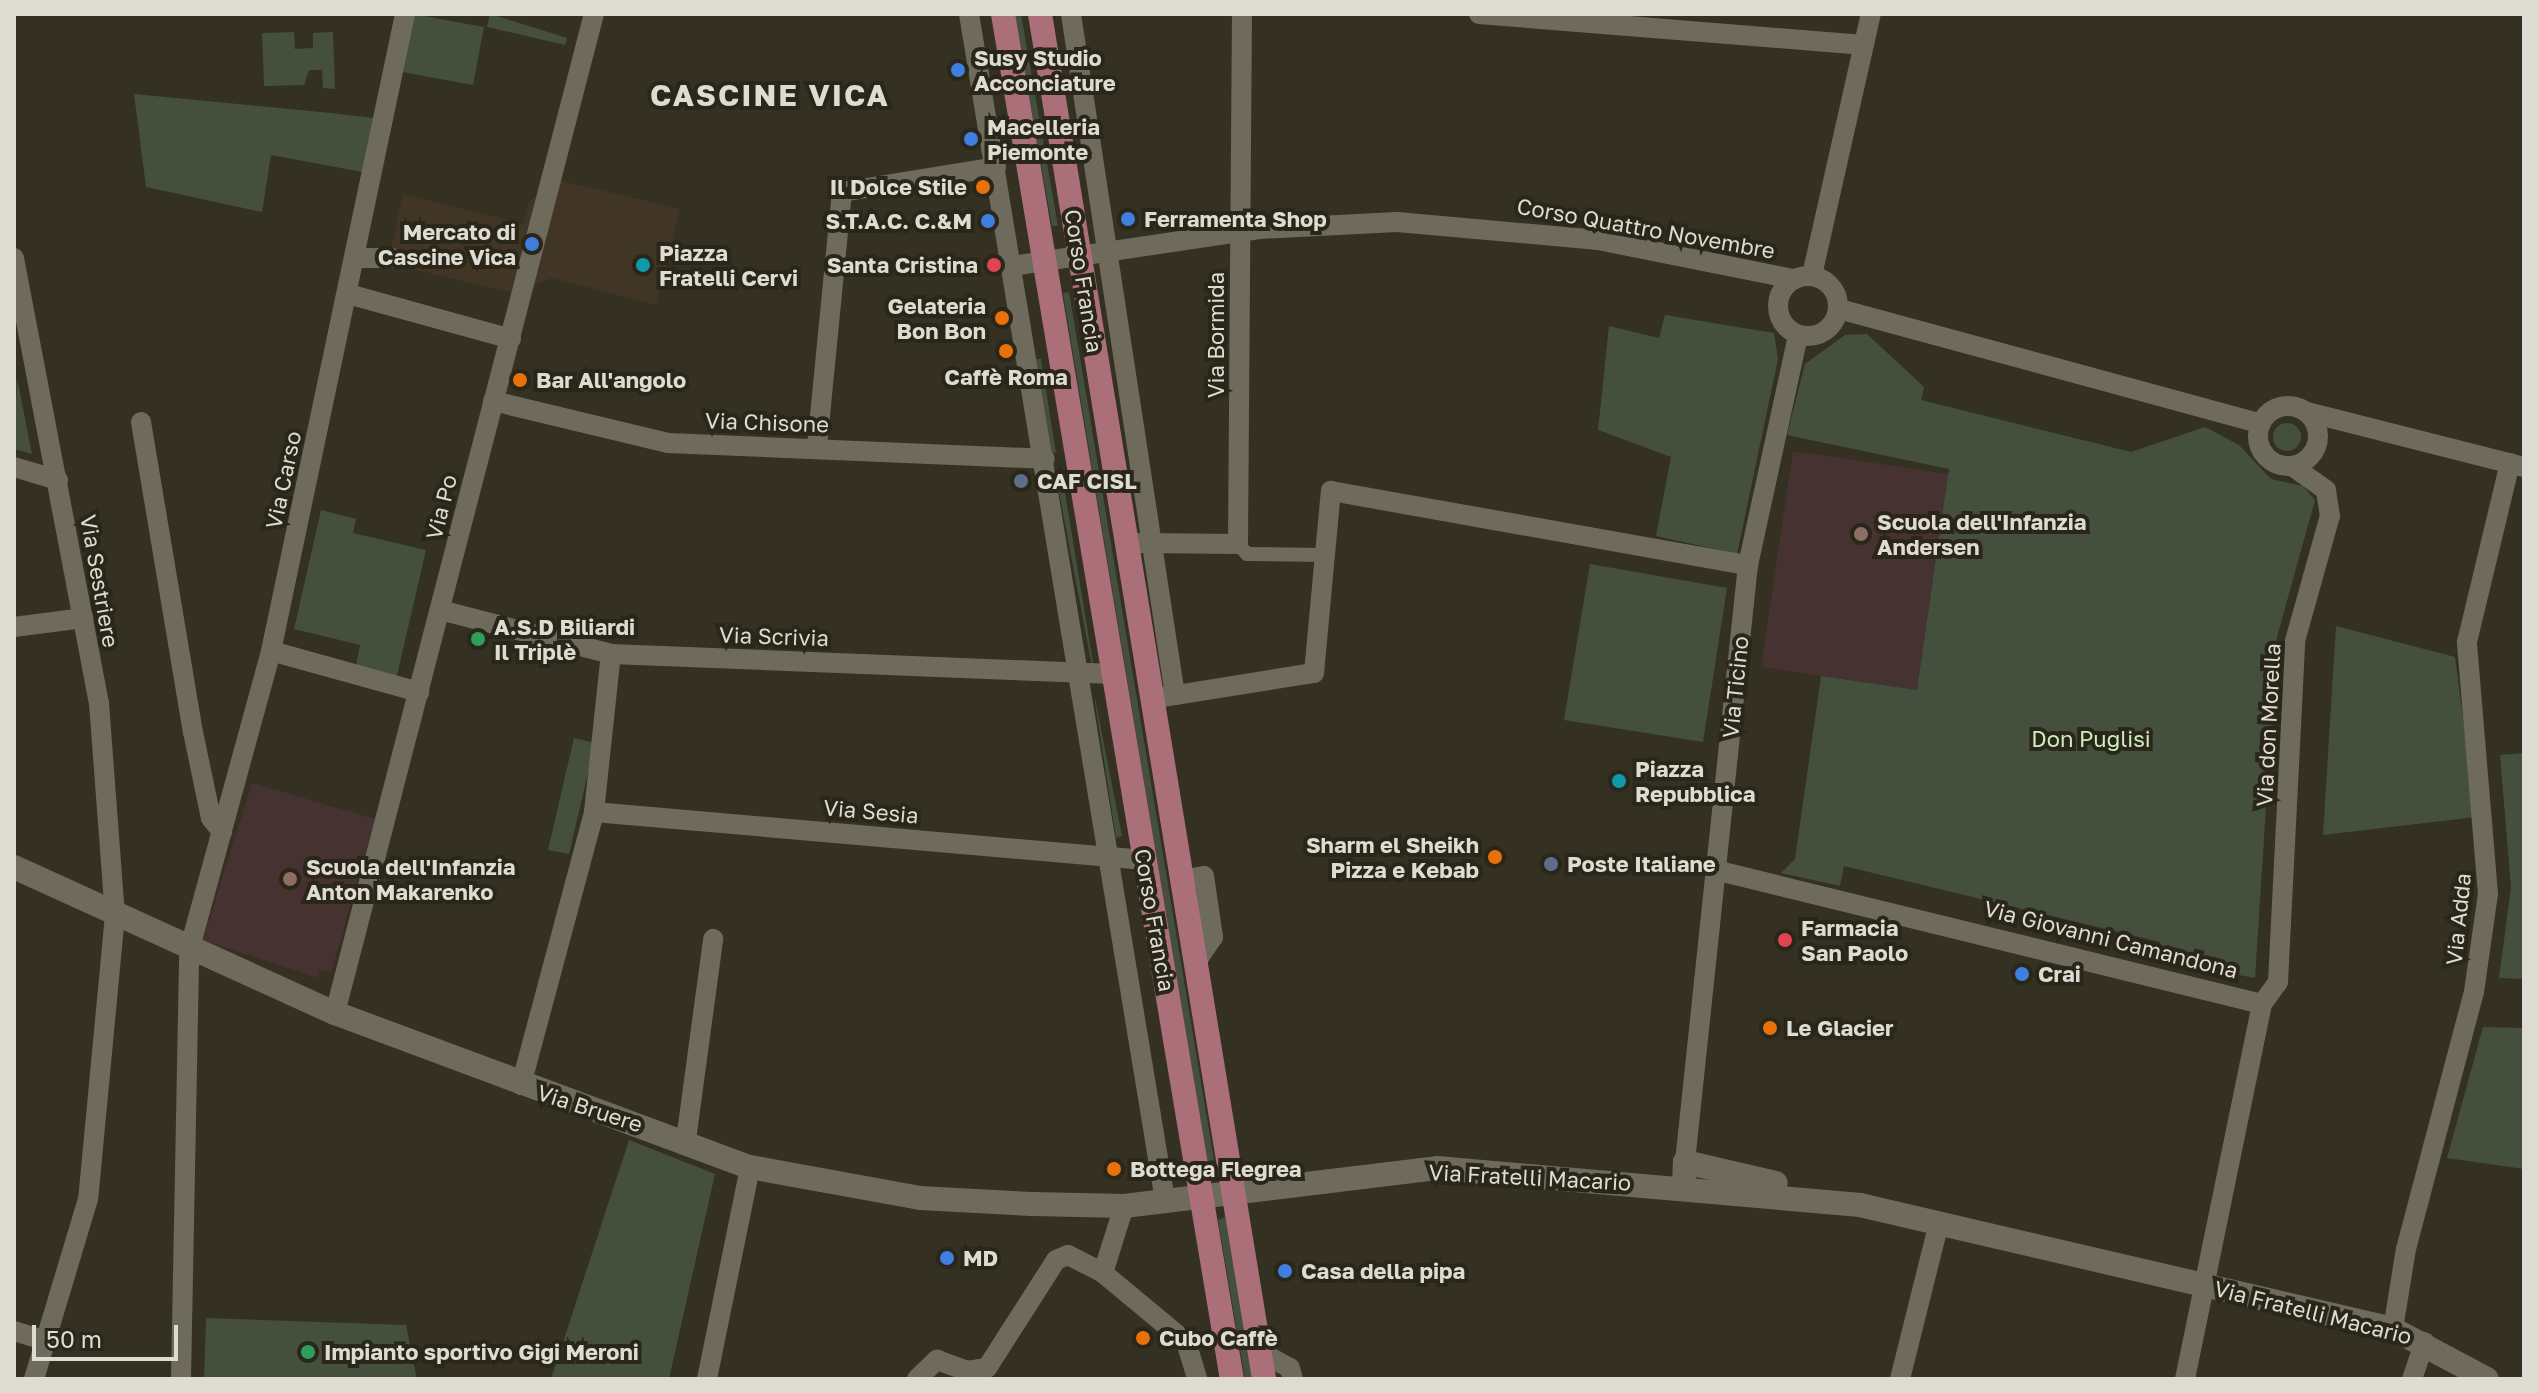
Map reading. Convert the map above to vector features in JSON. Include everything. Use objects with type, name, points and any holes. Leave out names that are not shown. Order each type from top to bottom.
[{"type":"main road","name":"Corso Francia","points":[[1003,14],[1232,1379]]},
{"type":"main road","name":"Corso Francia","points":[[1040,14],[1080,256],[1138,543],[1163,697],[1181,880],[1264,1379]]},
{"type":"street","name":"Via Carso","points":[[181,1379],[189,951],[271,651],[405,14]]},
{"type":"street","name":"Via Po","points":[[335,1013],[594,14]]},
{"type":"street","name":"Corso Francia","points":[[969,14],[1046,462],[1165,1200]]},
{"type":"street","name":"Corso Francia","points":[[1071,14],[1107,252],[1138,543]]},
{"type":"street","name":"Via Bormida","points":[[1238,544],[1242,14]]},
{"type":"street","points":[[1479,14],[1593,18],[1864,45]]},
{"type":"street","points":[[1839,309],[1824,332],[1798,335],[1779,313],[1781,293],[1803,277],[1871,14]]},
{"type":"street","points":[[817,446],[842,192],[996,167]]},
{"type":"street","name":"Corso Quattro Novembre","points":[[1012,266],[1240,231],[1328,223],[1499,226],[1803,277]]},
{"type":"street","name":"Via Sestriere","points":[[14,258],[58,480],[108,774],[115,915],[88,1199],[34,1379]]},
{"type":"street","points":[[355,258],[392,258]]},
{"type":"street","points":[[1803,277],[1829,283],[1839,309]]},
{"type":"street","points":[[348,294],[511,339]]},
{"type":"street","points":[[1839,309],[2261,424]]},
{"type":"street","name":"Via Ticino","points":[[1685,1174],[1748,565],[1798,335]]},
{"type":"street","name":"Via Chisone","points":[[493,401],[668,443],[817,446],[1046,462]]},
{"type":"street","points":[[2261,424],[2281,406],[2517,465]]},
{"type":"street","points":[[2261,424],[2267,458],[2292,466],[2311,456],[2319,437],[2307,412]]},
{"type":"street","points":[[141,422],[193,732],[211,818],[222,832]]},
{"type":"street","points":[[2319,437],[2368,426]]},
{"type":"street","points":[[1046,462],[1077,462]]},
{"type":"street","name":"Via Adda","points":[[2393,1329],[2406,1249],[2474,992],[2488,894],[2467,642],[2517,465]]},
{"type":"street","name":"Via don Morella","points":[[2262,1004],[2278,982],[2295,641],[2330,516],[2326,490],[2292,466]]},
{"type":"street","points":[[14,467],[58,480]]},
{"type":"street","points":[[1163,697],[1314,673],[1331,491],[1748,565]]},
{"type":"street","points":[[1138,543],[1238,544],[1247,554],[1324,555]]},
{"type":"street","name":"Via Scrivia","points":[[440,610],[611,654],[1113,674]]},
{"type":"street","points":[[14,627],[83,618]]},
{"type":"street","points":[[271,651],[419,692]]},
{"type":"street","points":[[521,1085],[594,812],[611,654]]},
{"type":"street","name":"Via Sesia","points":[[594,812],[1145,860]]},
{"type":"street","name":"Via Bruere","points":[[14,867],[189,951],[335,1013],[521,1085],[686,1140],[750,1167],[920,1198],[1124,1206],[1201,1195]]},
{"type":"street","name":"Via Giovanni Camandona","points":[[1715,870],[2262,1004]]},
{"type":"street","points":[[686,1140],[713,939]]},
{"type":"street","points":[[2201,1284],[2262,1004]]},
{"type":"street","points":[[707,1379],[750,1167]]},
{"type":"street","name":"Via Fratelli Macario","points":[[1201,1195],[1437,1168],[1685,1174],[1860,1205],[2393,1329],[2425,1342],[2487,1379]]},
{"type":"street","points":[[1103,1273],[1124,1206]]},
{"type":"street","points":[[1900,1379],[1939,1223]]},
{"type":"street","points":[[917,1379],[937,1360],[967,1371],[987,1368],[1060,1257],[1076,1256],[1103,1273],[1192,1354],[1197,1379]]},
{"type":"street","name":"Via Fratelli Macario","points":[[2185,1379],[2201,1284]]},
{"type":"street","points":[[14,1331],[46,1341]]},
{"type":"street","name":"Via Fratelli Macario","points":[[2412,1379],[2425,1342]]},
{"type":"street","points":[[1259,1351],[1290,1368],[1293,1379]]},
{"type":"shaded area","name":"Mercato di Cascine Vica","points":[[558,180],[680,209],[656,305],[552,278],[512,293],[388,263],[403,194],[523,224],[529,201]]},
{"type":"shaded area","name":"Scuola dell'Infanzia Andersen","points":[[1793,451],[1949,474],[1917,690],[1761,667]]},
{"type":"shaded area","name":"Scuola dell'Infanzia Anton Makarenko","points":[[252,783],[375,819],[331,973],[320,970],[318,978],[203,940]]},
{"type":"green space","points":[[413,14],[484,27],[473,85],[402,72]]},
{"type":"green space","points":[[490,14],[567,38],[565,45],[487,27]]},
{"type":"green space","points":[[1014,14],[1021,14],[1058,226],[1052,226]]},
{"type":"green space","points":[[294,32],[295,49],[313,48],[313,33],[333,32],[335,89],[323,88],[322,70],[309,70],[304,85],[264,86],[262,33]]},
{"type":"green space","points":[[134,94],[374,118],[362,172],[271,155],[262,212],[146,187]]},
{"type":"green space","points":[[1069,292],[1214,1160],[1207,1161],[1063,293]]},
{"type":"green space","points":[[1665,315],[1774,333],[1778,359],[1737,554],[1656,536],[1671,457],[1598,430],[1609,326],[1659,338]]},
{"type":"green space","name":"Don Puglisi","points":[[1867,334],[1924,387],[1921,400],[2131,452],[2205,427],[2239,445],[2271,479],[2303,486],[2315,500],[2277,637],[2255,978],[2157,960],[2160,942],[1844,866],[1840,886],[1781,873],[1795,859],[1821,676],[1917,690],[1949,469],[1787,435],[1805,364],[1845,335]]},
{"type":"green space","points":[[1036,359],[1041,359],[1056,453],[1051,452]]},
{"type":"green space","points":[[17,378],[32,454],[14,449]]},
{"type":"green space","points":[[2287,423],[2297,427],[2301,437],[2297,447],[2287,451],[2277,447],[2273,437],[2277,427]]},
{"type":"green space","points":[[1063,480],[1093,663],[1092,667],[1057,481]]},
{"type":"green space","points":[[321,510],[356,519],[353,533],[426,550],[395,684],[354,675],[360,645],[294,629]]},
{"type":"green space","points":[[1590,564],[1727,588],[1703,742],[1564,720]]},
{"type":"green space","points":[[2336,626],[2455,657],[2476,817],[2323,835]]},
{"type":"green space","points":[[1095,698],[1122,836],[1116,838],[1095,702]]},
{"type":"green space","points":[[574,738],[595,743],[569,854],[548,850]]},
{"type":"green space","points":[[2524,753],[2524,979],[2499,978],[2511,887],[2500,755]]},
{"type":"green space","points":[[2483,1027],[2524,1028],[2524,1169],[2447,1158]]},
{"type":"green space","points":[[629,1140],[715,1174],[669,1379],[551,1379]]},
{"type":"green space","points":[[1225,1217],[1252,1379],[1245,1379],[1218,1220]]},
{"type":"green space","name":"Impianto sportivo Gigi Meroni","points":[[206,1318],[406,1325],[417,1379],[204,1379]]},
{"type":"place","name":"Susy Studio Acconciature","points":[[958,70]]},
{"type":"place","name":"Macelleria Piemonte","points":[[971,139]]},
{"type":"place","name":"Il Dolce Stile","points":[[983,187]]},
{"type":"place","name":"Ferramenta Shop","points":[[1128,219]]},
{"type":"place","name":"S.T.A.C. C.&M","points":[[988,221]]},
{"type":"place","name":"Mercato di Cascine Vica","points":[[532,244]]},
{"type":"place","name":"Piazza Fratelli Cervi","points":[[643,265]]},
{"type":"place","name":"Santa Cristina","points":[[994,265]]},
{"type":"place","name":"Gelateria Bon Bon","points":[[1002,318]]},
{"type":"place","name":"Caffè Roma","points":[[1006,351]]},
{"type":"place","name":"Bar All'angolo","points":[[520,380]]},
{"type":"place","name":"CAF CISL","points":[[1021,481]]},
{"type":"place","name":"Scuola dell'Infanzia Andersen","points":[[1861,534]]},
{"type":"place","name":"A.S.D Biliardi Il Triplè","points":[[478,639]]},
{"type":"place","name":"Piazza Repubblica","points":[[1619,781]]},
{"type":"place","name":"Sharm el Sheikh Pizza e Kebab","points":[[1495,857]]},
{"type":"place","name":"Poste Italiane","points":[[1551,864]]},
{"type":"place","name":"Scuola dell'Infanzia Anton Makarenko","points":[[290,879]]},
{"type":"place","name":"Farmacia San Paolo","points":[[1785,940]]},
{"type":"place","name":"Crai","points":[[2022,974]]},
{"type":"place","name":"Le Glacier","points":[[1770,1028]]},
{"type":"place","name":"Bottega Flegrea","points":[[1114,1169]]},
{"type":"place","name":"MD","points":[[947,1258]]},
{"type":"place","name":"Casa della pipa","points":[[1285,1271]]},
{"type":"place","name":"Cubo Caffè","points":[[1143,1338]]},
{"type":"place","name":"Impianto sportivo Gigi Meroni","points":[[308,1352]]},
{"type":"district","name":"CASCINE VICA","points":[[770,95]]}]
